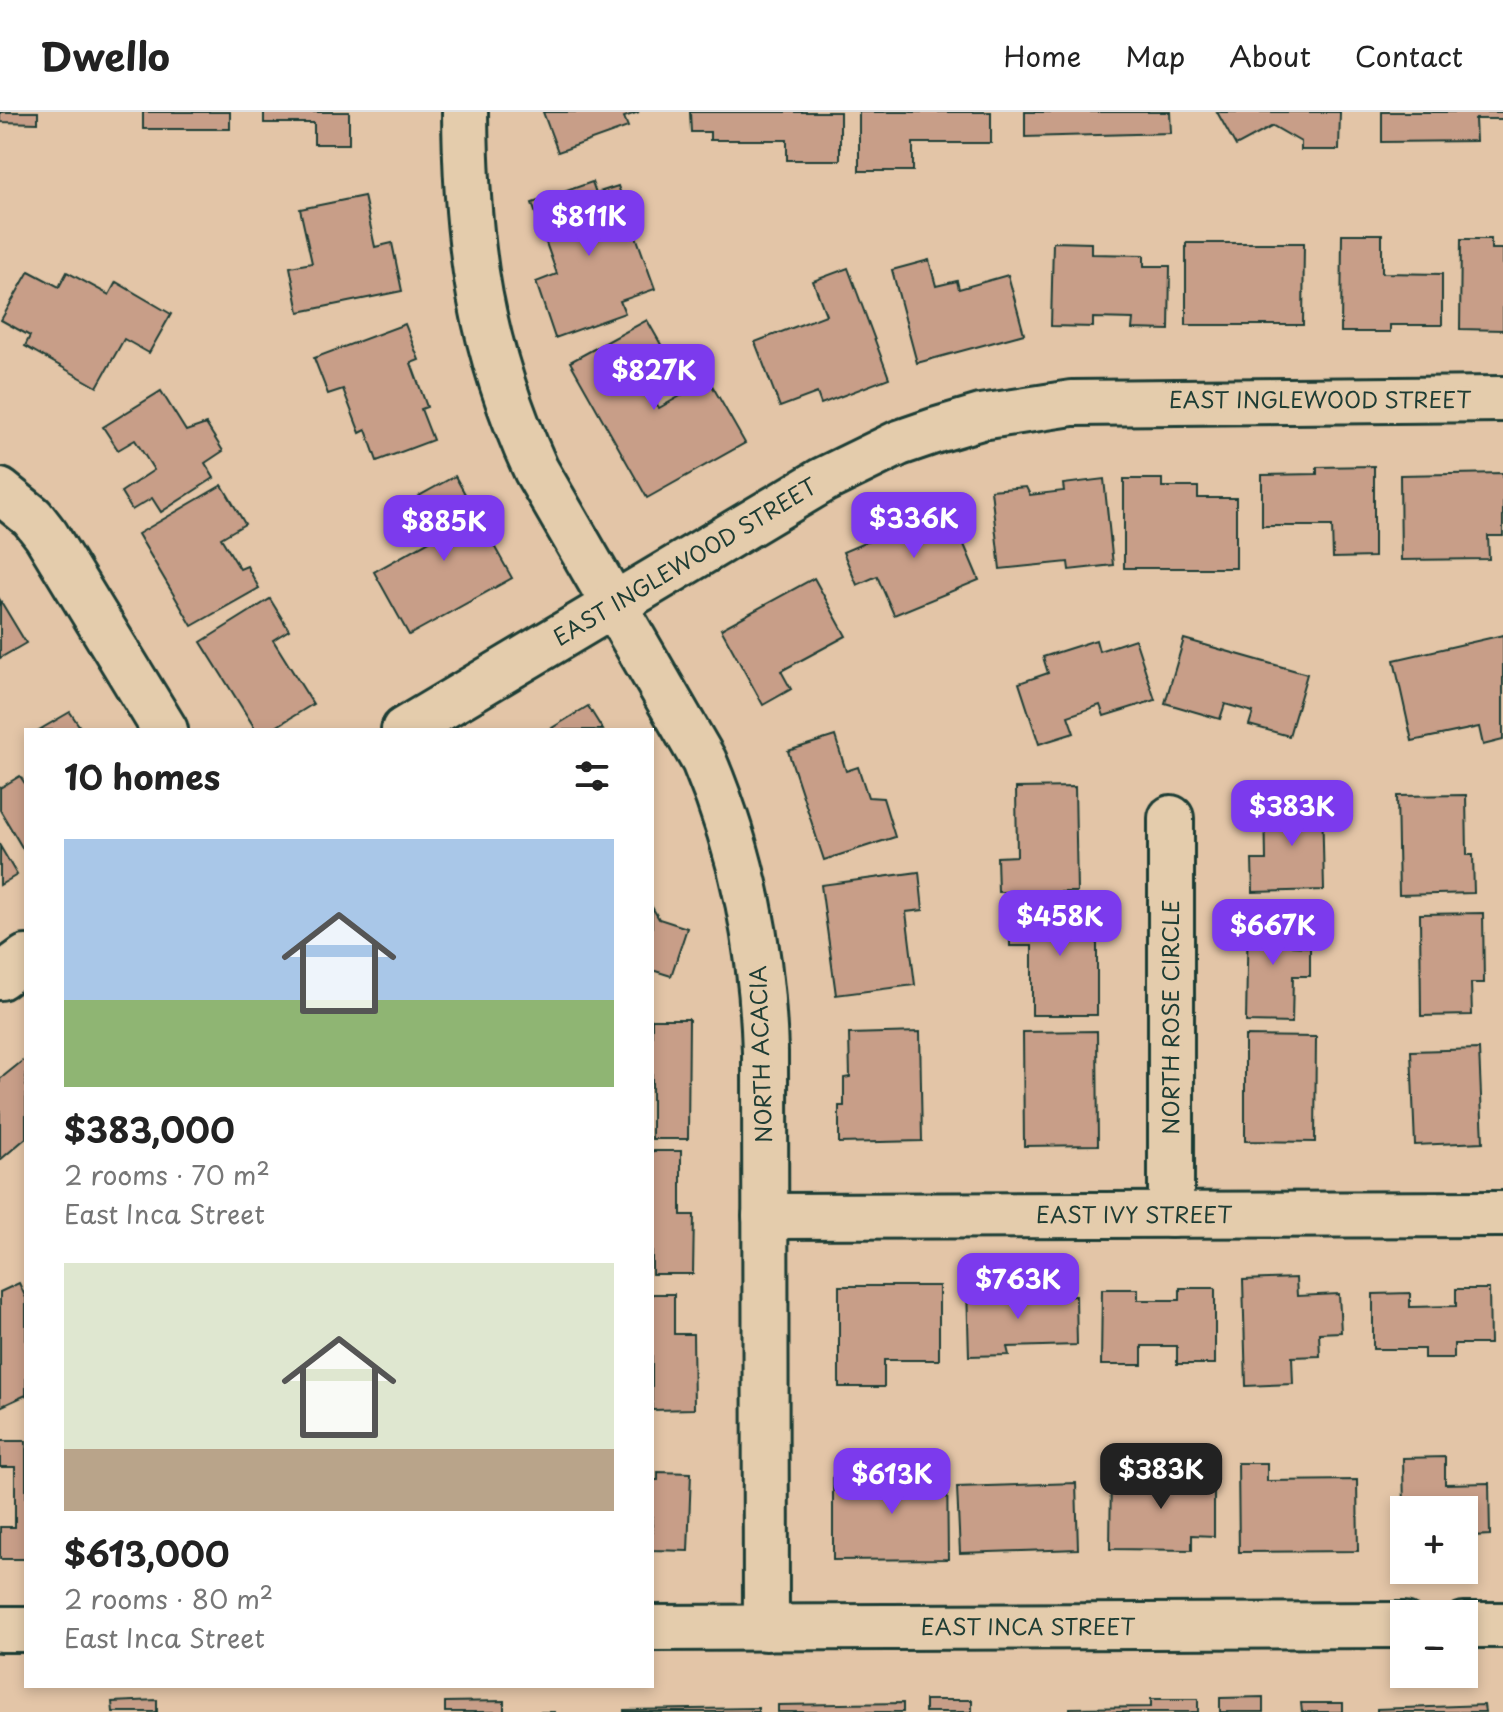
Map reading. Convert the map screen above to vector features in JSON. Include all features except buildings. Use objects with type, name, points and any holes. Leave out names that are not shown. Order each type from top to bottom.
[{"type":"street","name":"NORTH ACACIA","points":[[465,112],[469,235],[482,313],[497,367],[536,470],[704,761],[724,809],[747,890],[763,1002],[766,1628]]},
{"type":"street","name":"EAST INGLEWOOD STREET","points":[[407,728],[823,480],[899,443],[981,417],[1072,403],[1503,399]]},
{"type":"street","points":[[0,491],[32,517],[46,535],[164,728]]},
{"type":"street","name":"NORTH ROSE CIRCLE","points":[[1171,818],[1171,1215]]},
{"type":"street","points":[[0,977],[24,959]]},
{"type":"street","name":"EAST IVY STREET","points":[[765,1216],[1503,1214]]},
{"type":"street","name":"EAST INCA STREET","points":[[654,1628],[1390,1625]]},
{"type":"street","points":[[1478,1625],[1503,1625]]},
{"type":"street","points":[[0,1629],[24,1629]]}]
